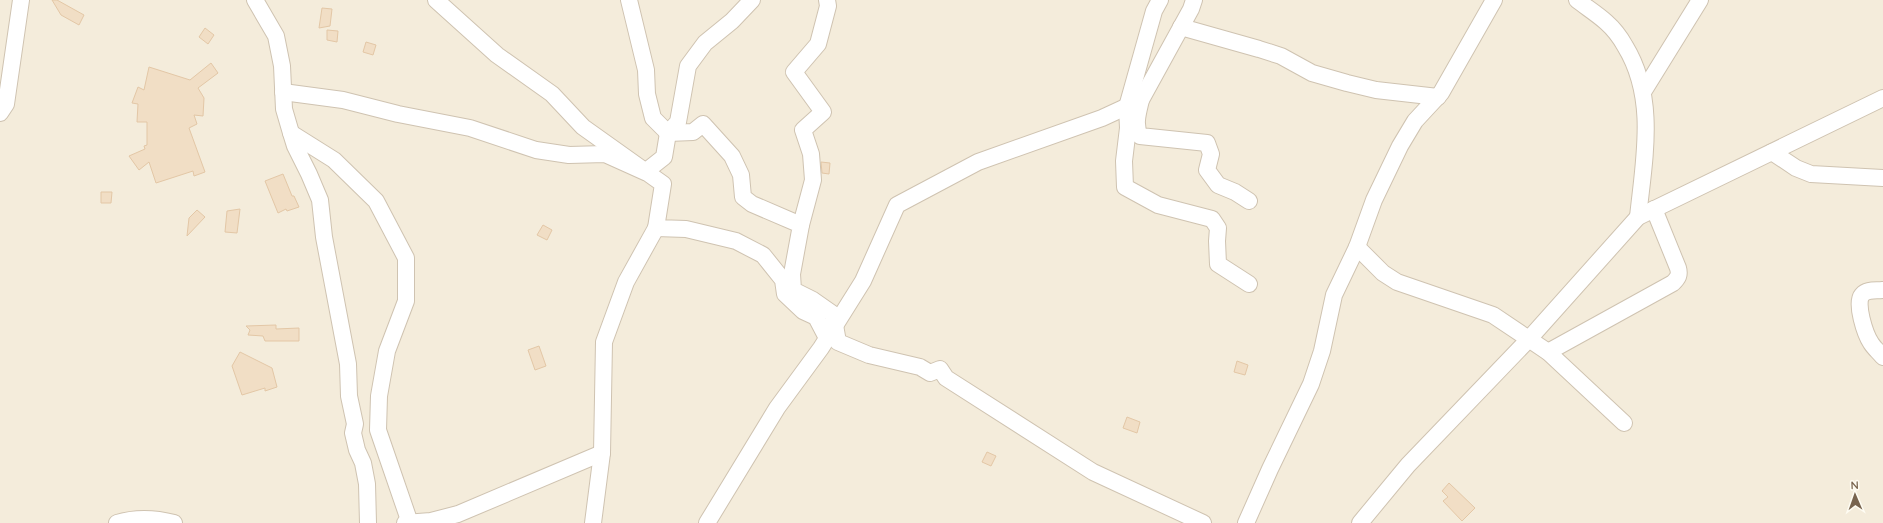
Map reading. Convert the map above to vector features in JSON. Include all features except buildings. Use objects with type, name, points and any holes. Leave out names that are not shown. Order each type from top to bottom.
[{"type":"street","points":[[0,113],[6,104],[21,0]]},
{"type":"street","points":[[255,0],[276,36],[282,66],[284,109],[295,146],[320,200],[324,237],[348,364],[348,396],[355,424],[353,433],[357,450],[363,463],[367,484],[368,523]]},
{"type":"street","points":[[436,0],[497,55],[552,94],[583,127],[663,184],[656,228],[626,282],[604,342],[602,453],[593,523]]},
{"type":"street","points":[[629,0],[646,70],[647,94],[653,118],[668,133],[693,132],[703,124],[732,156],[741,175],[743,197],[752,204],[801,225]]},
{"type":"street","points":[[645,172],[664,157],[668,133],[678,122],[688,66],[705,43],[732,21],[752,0]]},
{"type":"street","points":[[827,0],[828,6],[818,44],[794,72],[823,112],[803,130],[811,154],[813,180],[801,225],[792,274],[793,290],[813,300],[832,314],[831,333]]},
{"type":"street","points":[[1160,0],[1154,11],[1128,128],[1124,161],[1125,187],[1158,205],[1212,219],[1218,228],[1218,264],[1249,284]]},
{"type":"street","points":[[707,523],[777,408],[831,333],[863,281],[897,205],[978,162],[1102,118],[1134,103],[1181,27],[1194,0]]},
{"type":"street","points":[[1246,523],[1311,384],[1322,351],[1334,295],[1357,247],[1374,200],[1407,132],[1415,121],[1442,93],[1494,0]]},
{"type":"street","points":[[1577,0],[1607,22],[1618,35],[1633,60],[1643,92],[1646,137],[1638,216]]},
{"type":"street","points":[[1643,92],[1700,0]]},
{"type":"street","points":[[1181,27],[1281,56],[1300,68],[1347,82],[1376,90],[1438,98]]},
{"type":"street","points":[[283,92],[343,100],[398,114],[470,128],[536,150],[569,155],[605,154],[645,172]]},
{"type":"street","points":[[1360,523],[1408,464],[1529,339],[1638,216],[1883,98]]},
{"type":"street","points":[[1134,103],[1137,123],[1136,128],[1140,136],[1162,140],[1207,144],[1211,154],[1207,170],[1218,185],[1235,192],[1249,201]]},
{"type":"street","points":[[291,133],[334,160],[376,201],[406,258],[406,301],[387,351],[380,396],[378,430],[409,523]]},
{"type":"street","points":[[1772,152],[1796,168],[1812,174],[1883,178]]},
{"type":"street","points":[[1548,352],[1673,283],[1678,278],[1678,268],[1654,209]]},
{"type":"street","points":[[656,228],[686,229],[736,240],[762,255],[783,280],[786,294],[803,311],[816,317],[838,342],[869,355],[920,367],[930,374],[940,368],[946,378],[1093,472],[1203,523]]},
{"type":"street","points":[[1357,247],[1383,273],[1397,282],[1412,289],[1493,315],[1548,352],[1624,423]]},
{"type":"street","points":[[1883,290],[1868,291],[1862,295],[1859,300],[1862,319],[1870,342],[1883,357]]},
{"type":"street","points":[[405,523],[430,520],[458,514],[602,453]]},
{"type":"street","points":[[117,523],[126,520],[147,519],[174,523]]},
{"type":"shaded area","points":[[0,0],[1883,0],[1883,523],[0,523]]}]
